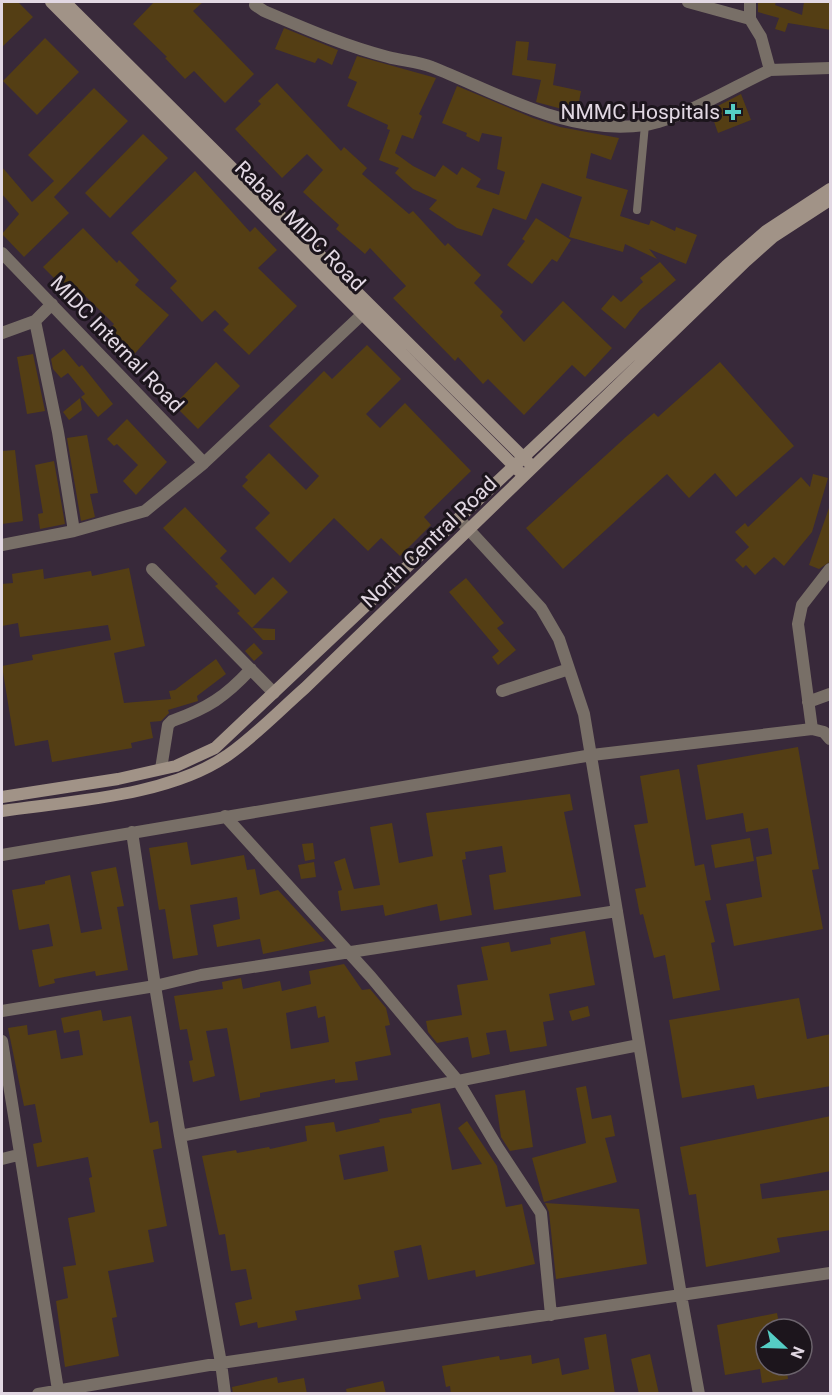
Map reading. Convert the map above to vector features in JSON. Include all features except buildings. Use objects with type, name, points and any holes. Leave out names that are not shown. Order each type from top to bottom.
[{"type":"main road","name":"Rabale MIDC Road","points":[[51,2],[135,79]]},
{"type":"main road","name":"Rabale MIDC Road","points":[[65,2],[135,79],[366,311],[514,467],[529,472]]},
{"type":"main road","name":"North Central Road","points":[[2,797],[176,766],[215,748],[758,238],[831,189]]},
{"type":"main road","name":"North Central Road","points":[[2,811],[168,784],[199,772],[228,755],[305,688],[746,261],[773,237],[831,200]]},
{"type":"main road","name":"Rabale MIDC Road","points":[[366,311],[524,458],[529,472]]},
{"type":"street","points":[[688,2],[750,19]]},
{"type":"street","points":[[750,2],[750,19],[761,37],[770,70]]},
{"type":"street","points":[[254,3],[264,11],[337,40],[388,57],[430,65],[513,104],[590,125],[645,125],[671,117],[770,70],[831,68]]},
{"type":"street","name":"MIDC Internal Road","points":[[2,253],[204,464]]},
{"type":"street","points":[[2,333],[35,321],[52,304]]},
{"type":"street","points":[[2,545],[74,531],[145,511],[204,464],[366,311]]},
{"type":"street","points":[[35,321],[58,432],[74,531]]},
{"type":"street","points":[[460,520],[540,608],[559,639],[584,714],[699,1394]]},
{"type":"street","points":[[152,569],[274,693]]},
{"type":"street","points":[[812,729],[798,624],[799,612],[808,595],[831,569]]},
{"type":"street","points":[[161,769],[168,725],[226,696],[251,669]]},
{"type":"street","points":[[502,691],[569,669]]},
{"type":"street","points":[[808,702],[831,694]]},
{"type":"street","points":[[2,855],[592,755],[812,729],[824,732],[831,739]]},
{"type":"street","points":[[225,816],[348,953],[458,1081],[498,1148],[541,1212],[551,1315]]},
{"type":"street","points":[[132,832],[155,986],[225,1394]]},
{"type":"street","points":[[2,1011],[155,986],[201,975],[617,911]]},
{"type":"street","points":[[2,1041],[18,1155],[58,1390]]},
{"type":"street","points":[[180,1136],[639,1045]]},
{"type":"street","points":[[2,1159],[18,1155]]},
{"type":"street","points":[[38,1394],[221,1363],[831,1273]]},
{"type":"lane","points":[[637,210],[645,125]]},
{"type":"place","name":"NMMC Hospitals","points":[[733,112]]}]
